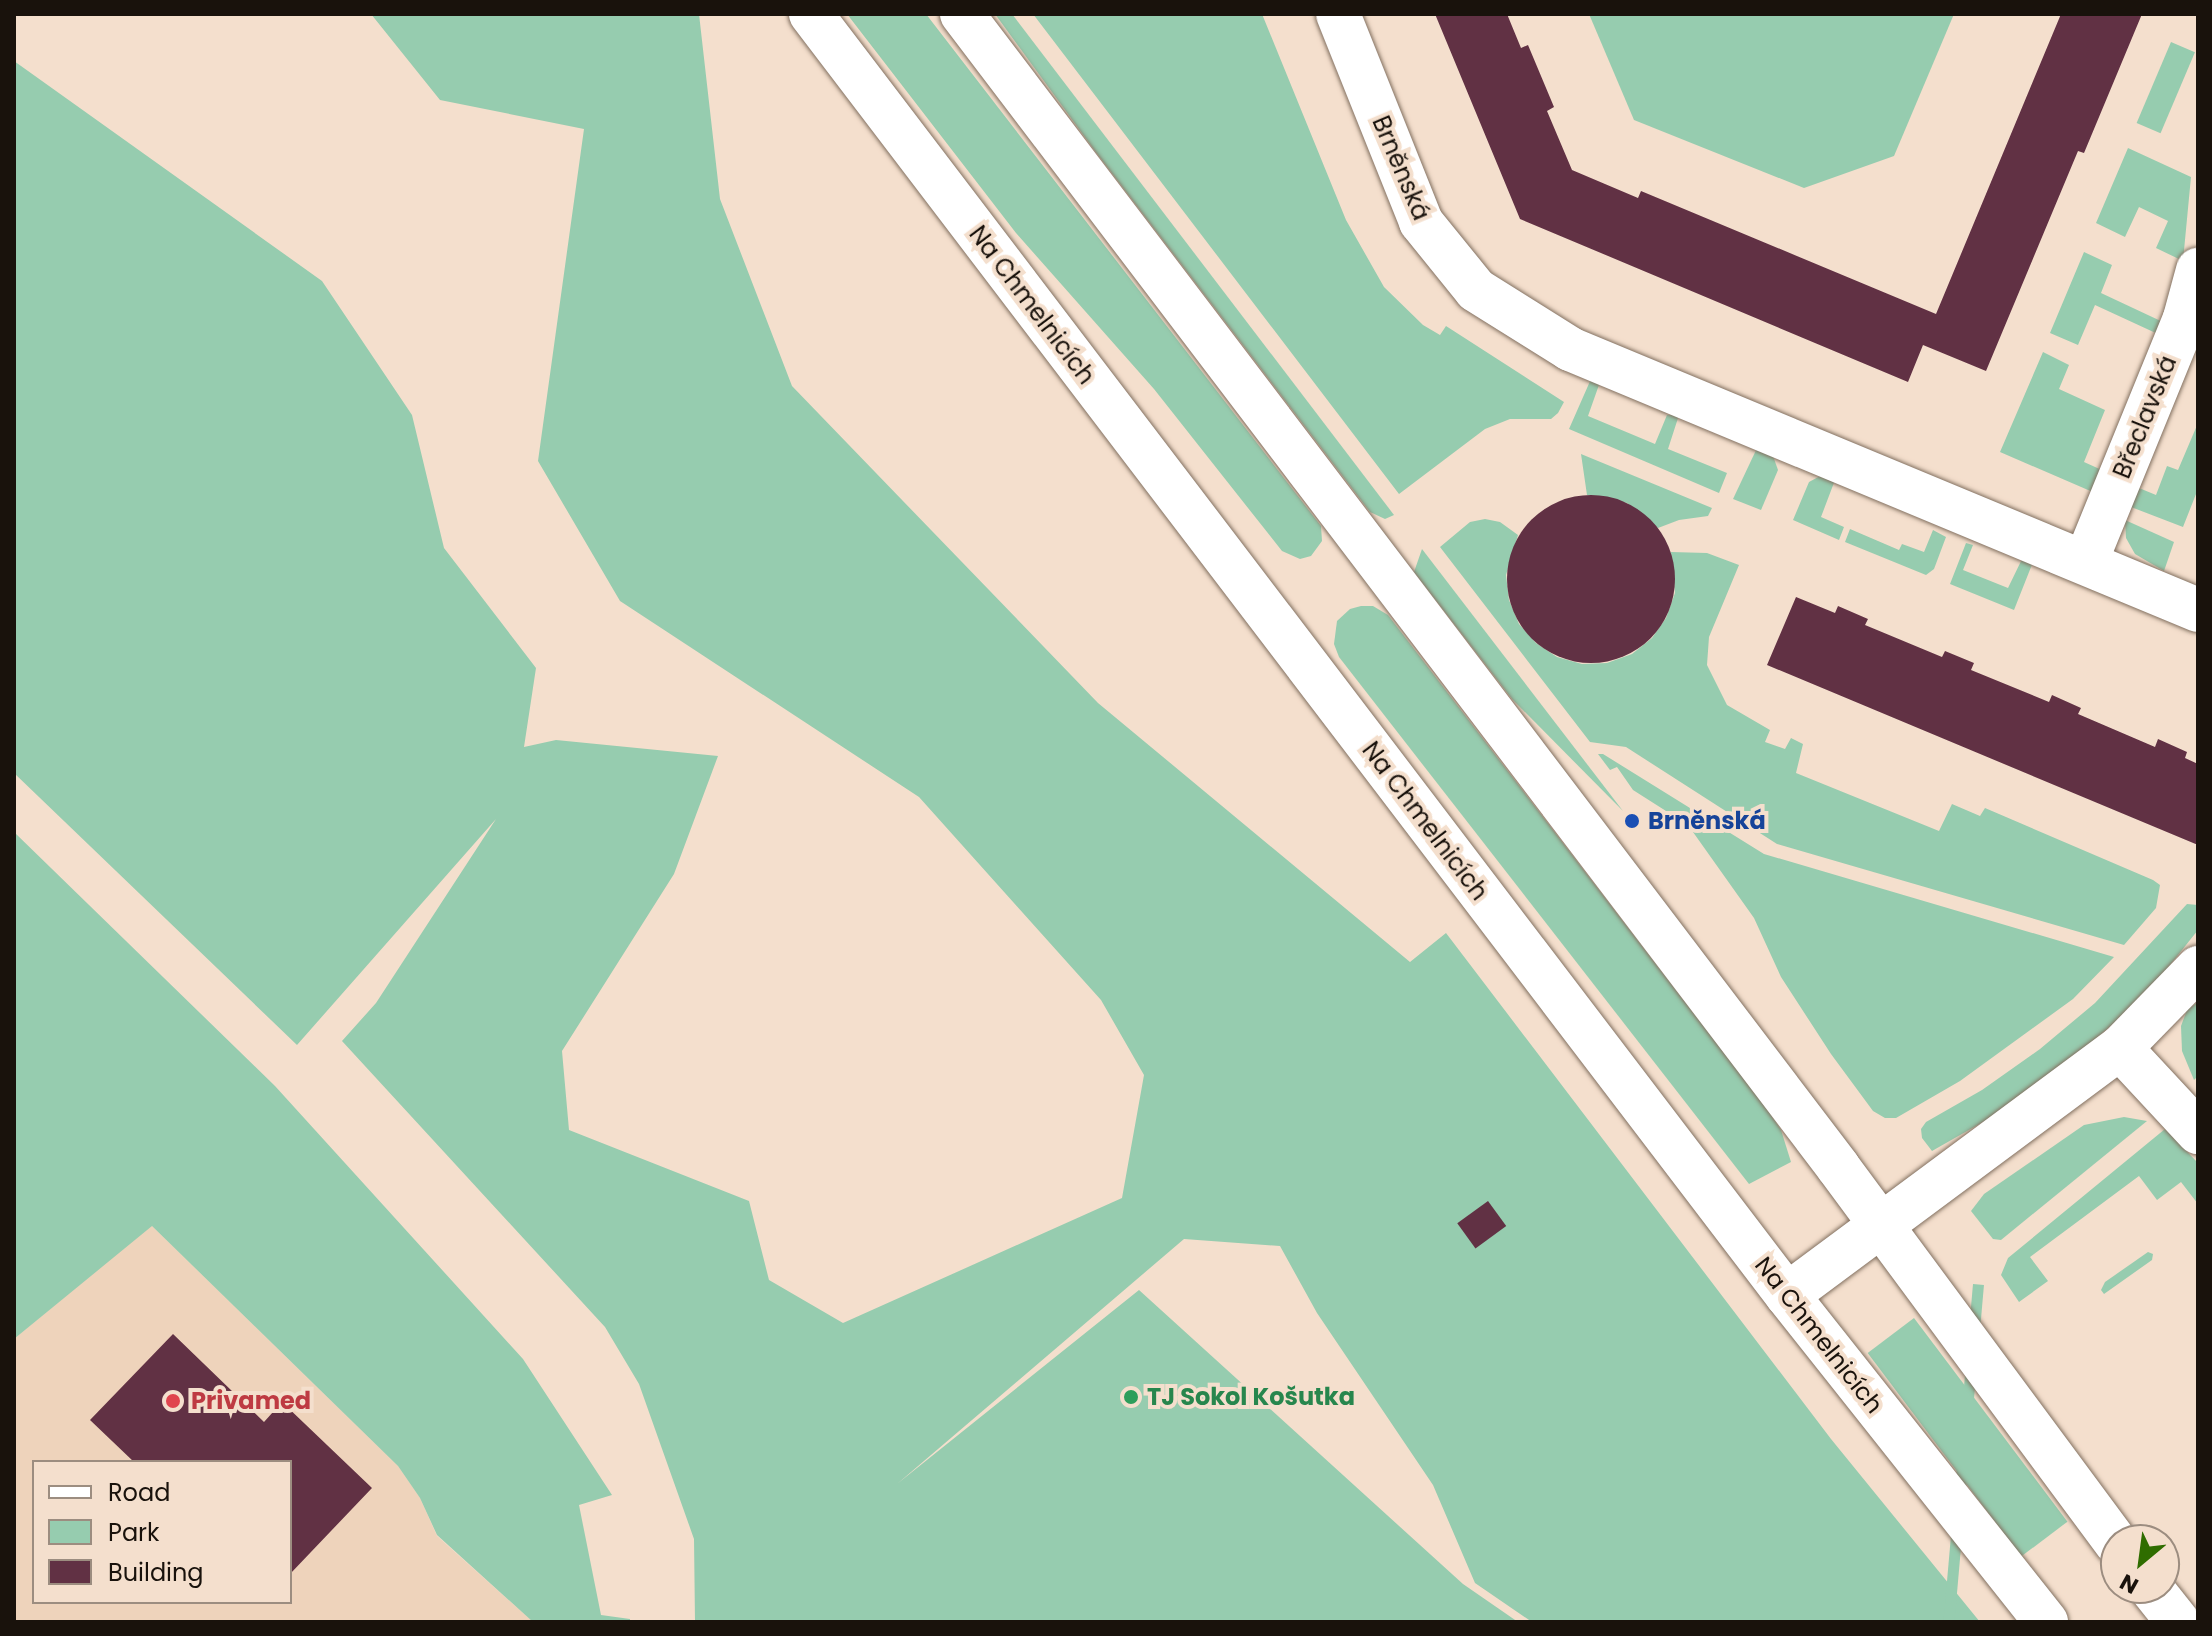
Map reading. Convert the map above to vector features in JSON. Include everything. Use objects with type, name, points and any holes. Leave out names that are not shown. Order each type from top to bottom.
[{"type":"street","name":"Na Chmelnicích","points":[[811,14],[1787,1295],[2046,1622]]},
{"type":"street","points":[[962,14],[1880,1224],[2102,1524]]},
{"type":"street","name":"Brněnská","points":[[1338,14],[1421,222],[1476,290],[1570,349],[2198,610]]},
{"type":"street","name":"Břeclavská","points":[[2086,561],[2185,318],[2198,270]]},
{"type":"street","points":[[1787,1295],[2120,1048],[2198,968]]},
{"type":"street","points":[[2120,1048],[2198,1132]]},
{"type":"street","points":[[2164,1604],[2178,1622]]},
{"type":"shaded area","name":"Privamed","points":[[151,1225],[398,1466],[420,1498],[437,1536],[533,1622],[14,1622],[14,1339]]},
{"type":"green space","points":[[371,14],[699,14],[720,199],[792,386],[1098,703],[1410,962],[1446,933],[1831,1439],[1980,1622],[1532,1622],[1475,1583],[1433,1485],[1317,1313],[1280,1246],[1184,1239],[897,1484],[1139,1290],[1463,1584],[1518,1622],[695,1622],[694,1539],[639,1384],[605,1327],[342,1041],[376,1003],[496,819],[297,1045],[14,773],[14,61],[322,281],[412,415],[444,548],[536,668],[524,747],[556,740],[718,756],[674,874],[562,1051],[569,1130],[749,1201],[769,1280],[843,1323],[1122,1198],[1144,1075],[1101,1000],[919,797],[620,601],[538,461],[584,129],[440,100]]},
{"type":"green space","points":[[847,14],[926,14],[1321,526],[1322,541],[1311,556],[1300,559],[1282,551],[1154,389],[1016,233]]},
{"type":"green space","points":[[995,14],[1012,14],[1394,515],[1385,519],[1370,512],[1095,151]]},
{"type":"green space","points":[[1033,14],[1262,14],[1346,220],[1384,287],[1423,325],[1440,335],[1446,326],[1564,402],[1558,413],[1551,419],[1510,419],[1485,429],[1399,494]]},
{"type":"green space","points":[[1589,14],[1954,14],[1894,156],[1804,188],[1634,120]]},
{"type":"green space","points":[[2171,42],[2195,52],[2161,133],[2137,123]]},
{"type":"green space","points":[[2128,148],[2191,177],[2183,261],[2156,248],[2168,221],[2139,207],[2125,237],[2096,223]]},
{"type":"green space","points":[[2084,252],[2112,265],[2101,293],[2165,323],[2160,335],[2095,305],[2078,345],[2050,333]]},
{"type":"green space","points":[[2043,352],[2069,365],[2059,389],[2105,410],[2084,462],[2104,471],[2095,493],[2000,452]]},
{"type":"green space","points":[[1591,379],[1600,382],[1588,416],[1655,444],[1667,415],[1679,415],[1668,449],[1727,473],[1719,493],[1569,429]]},
{"type":"green space","points":[[2198,423],[2198,489],[2183,527],[2131,507],[2139,488],[2156,495],[2167,466],[2178,470]]},
{"type":"green space","points":[[1758,446],[1772,453],[1778,470],[1761,510],[1733,499]]},
{"type":"green space","points":[[1581,454],[1712,508],[1708,516],[1679,520],[1658,528],[1627,503],[1587,495]]},
{"type":"green space","points":[[1822,475],[1835,480],[1821,517],[1844,527],[1839,540],[1793,520],[1809,482]]},
{"type":"green space","points":[[1485,519],[1500,522],[1518,535],[1506,575],[1509,600],[1519,624],[1536,643],[1557,657],[1582,664],[1607,663],[1632,654],[1652,638],[1666,618],[1675,593],[1671,552],[1707,553],[1739,565],[1709,637],[1707,665],[1727,705],[1770,730],[1765,742],[1785,749],[1791,738],[1803,744],[1796,773],[1939,831],[1952,804],[1980,816],[1985,808],[2153,880],[2160,885],[2156,908],[2124,945],[1777,844],[1626,747],[1590,742],[1440,547],[1470,522]]},
{"type":"green space","points":[[2125,520],[2174,542],[2164,571],[2135,554],[2126,538]]},
{"type":"green space","points":[[1850,529],[1899,550],[1902,544],[1924,552],[1933,530],[1946,537],[1934,569],[1926,575],[1845,542]]},
{"type":"green space","points":[[1966,543],[1973,545],[1963,570],[2008,588],[2023,557],[2033,562],[2014,610],[1950,584]]},
{"type":"green space","points":[[1422,549],[1623,811],[1512,699],[1414,572]]},
{"type":"green space","points":[[1373,606],[1388,615],[1767,1109],[1781,1130],[1791,1162],[1749,1184],[1339,657],[1334,644],[1337,621],[1350,609]]},
{"type":"green space","points":[[1598,754],[1603,754],[1764,854],[2114,957],[2073,999],[1960,1081],[1896,1118],[1885,1118],[1873,1111],[1831,1054],[1781,977],[1754,918],[1688,825],[1633,790],[1617,767],[1610,770]]},
{"type":"green space","points":[[14,832],[275,1086],[523,1359],[612,1495],[579,1505],[601,1615],[630,1619],[630,1622],[533,1622],[437,1535],[420,1498],[398,1466],[152,1226],[14,1339]]},
{"type":"green space","points":[[2187,904],[2198,905],[2198,930],[2166,970],[2114,1023],[2058,1071],[1997,1114],[1932,1151],[1922,1138],[1921,1129],[1926,1122],[1982,1090],[2040,1049],[2095,1003]]},
{"type":"green space","points":[[2198,1002],[2198,1076],[2194,1080],[2182,1051],[2181,1026],[2187,1010]]},
{"type":"green space","points":[[2124,1117],[2147,1121],[2001,1240],[1993,1239],[1971,1211],[1984,1194],[2084,1125]]},
{"type":"green space","points":[[2165,1129],[2198,1163],[2198,1204],[2181,1182],[2157,1200],[2139,1176],[2030,1257],[2048,1281],[2019,1302],[2001,1275],[2008,1258]]},
{"type":"green space","points":[[2148,1252],[2153,1254],[2152,1260],[2104,1294],[2101,1290],[2105,1282]]},
{"type":"green space","points":[[1973,1284],[1984,1285],[1954,1622],[1943,1622]]},
{"type":"green space","points":[[1914,1318],[2067,1522],[2021,1557],[1868,1353]]},
{"type":"building","points":[[1435,14],[1507,14],[1521,48],[1528,45],[1554,107],[1547,111],[1572,170],[1638,198],[1641,191],[1936,314],[2061,14],[2142,14],[2084,153],[2078,151],[1986,371],[1923,345],[1908,382],[1520,219]]},
{"type":"building","points":[[1591,495],[1623,501],[1651,519],[1669,547],[1675,579],[1669,611],[1651,639],[1623,657],[1591,663],[1559,657],[1531,639],[1513,611],[1507,579],[1513,547],[1531,519],[1559,501]]},
{"type":"building","points":[[1796,597],[1835,613],[1838,606],[1868,619],[1865,625],[1942,657],[1945,651],[1974,663],[1971,670],[2049,702],[2052,695],[2081,708],[2078,714],[2155,747],[2158,739],[2187,752],[2185,758],[2198,764],[2198,845],[1767,665]]},
{"type":"building","points":[[1488,1201],[1506,1226],[1475,1248],[1457,1223]]},
{"type":"building","points":[[173,1334],[264,1422],[282,1402],[372,1488],[292,1572],[292,1460],[132,1460],[90,1420]]},
{"type":"place","name":"Brněnská","points":[[1632,821]]},
{"type":"place","name":"TJ Sokol Košutka","points":[[1131,1397]]},
{"type":"place","name":"Privamed","points":[[173,1401]]}]
